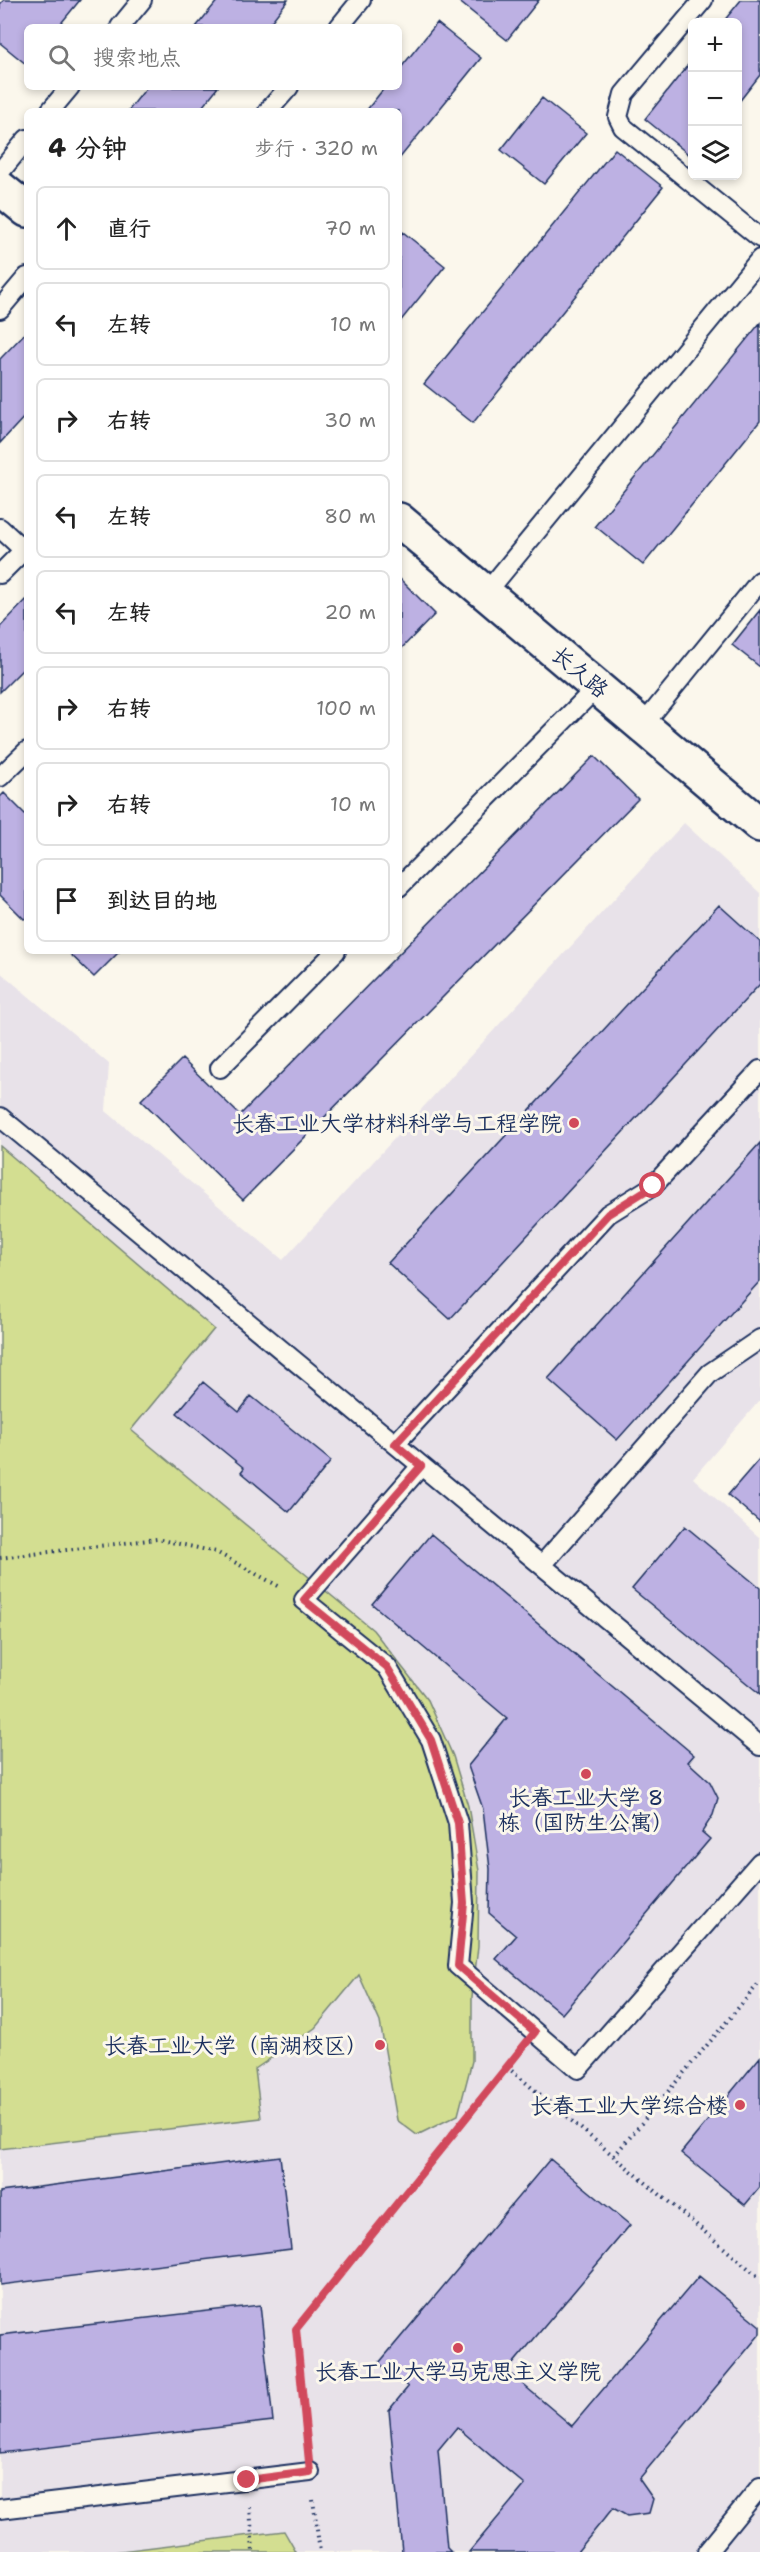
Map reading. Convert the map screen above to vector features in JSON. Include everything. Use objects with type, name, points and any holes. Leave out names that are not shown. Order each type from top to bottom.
[{"type":"street","points":[[0,188],[24,208]]},
{"type":"street","name":"长久路","points":[[402,523],[760,825]]},
{"type":"lane","points":[[122,24],[142,0]]},
{"type":"lane","points":[[341,24],[361,0]]},
{"type":"lane","points":[[703,0],[624,94],[618,117],[623,127],[759,236]]},
{"type":"lane","points":[[52,108],[68,90]]},
{"type":"lane","points":[[270,108],[286,90]]},
{"type":"lane","points":[[0,172],[24,143]]},
{"type":"lane","points":[[486,593],[760,259]]},
{"type":"lane","points":[[0,309],[24,281]]},
{"type":"lane","points":[[0,528],[24,551]]},
{"type":"lane","points":[[0,574],[24,553]]},
{"type":"lane","points":[[643,725],[760,581]]},
{"type":"lane","points":[[402,884],[598,686]]},
{"type":"lane","points":[[0,777],[24,754]]},
{"type":"lane","points":[[220,1068],[333,954]]},
{"type":"lane","points":[[395,1444],[608,1214],[653,1186],[760,1070]]},
{"type":"lane","points":[[0,1118],[760,1746]]},
{"type":"lane","points":[[542,1565],[710,1373],[760,1339]]},
{"type":"lane","points":[[421,1466],[304,1600],[387,1667],[431,1740],[458,1823],[464,1903],[458,1966],[578,2069],[760,1862]]},
{"type":"lane","points":[[0,2509],[310,2472]]},
{"type":"lane","points":[[707,2552],[760,2487]]},
{"type":"path","points":[[0,1558],[157,1539],[216,1552],[304,1600]]},
{"type":"path","points":[[614,2156],[760,1982]]},
{"type":"path","points":[[320,2552],[296,2329],[535,2032]]},
{"type":"path","points":[[507,2067],[760,2278]]},
{"type":"path","points":[[247,2480],[253,2552]]},
{"type":"shaded area","name":"长春工业大学（南湖校区）","points":[[684,823],[760,893],[760,1400],[693,1478],[760,1538],[760,2552],[0,2552],[0,972],[109,1064],[106,1111],[283,1260]]},
{"type":"green space","points":[[0,1146],[214,1329],[131,1430],[373,1630],[428,1700],[453,1756],[468,1806],[479,1871],[478,1947],[472,1997],[472,2061],[458,2115],[417,2135],[397,2120],[380,2022],[359,1975],[315,2028],[255,2069],[261,2118],[0,2149]]},
{"type":"green space","points":[[284,2531],[296,2552],[113,2552]]},
{"type":"building","points":[[4,0],[80,0],[60,24],[24,24],[24,63],[0,43],[0,4]]},
{"type":"building","points":[[218,0],[288,0],[269,24],[198,24]]},
{"type":"building","points":[[457,0],[539,0],[507,40]]},
{"type":"building","points":[[741,0],[760,0],[760,75],[742,98],[742,18],[726,18]]},
{"type":"building","points":[[437,23],[481,58],[402,155],[402,108],[368,108],[383,90],[402,90],[402,66]]},
{"type":"building","points":[[688,65],[688,154],[645,119]]},
{"type":"building","points":[[145,90],[216,90],[201,108],[130,108]]},
{"type":"building","points":[[542,98],[586,133],[544,184],[501,150]]},
{"type":"building","points":[[615,149],[663,187],[473,423],[424,384]]},
{"type":"building","points":[[402,233],[445,266],[402,319]]},
{"type":"building","points":[[760,323],[760,421],[643,565],[595,526]]},
{"type":"building","points":[[24,334],[24,417],[0,443],[0,359]]},
{"type":"building","points":[[402,581],[435,614],[402,648]]},
{"type":"building","points":[[24,602],[24,668],[0,692],[0,627]]},
{"type":"building","points":[[760,610],[760,667],[732,645]]},
{"type":"building","points":[[594,756],[638,799],[243,1200],[141,1100],[182,1059],[240,1115],[399,954],[402,954],[402,951]]},
{"type":"building","points":[[4,793],[24,813],[24,919],[0,895],[0,797]]},
{"type":"building","name":"长春工业大学材料科学与工程学院","points":[[719,905],[760,942],[760,984],[450,1319],[388,1263]]},
{"type":"building","points":[[70,954],[117,954],[94,977]]},
{"type":"building","points":[[760,1143],[760,1281],[617,1440],[548,1379]]},
{"type":"building","points":[[203,1382],[239,1412],[251,1396],[331,1461],[289,1512],[241,1472],[244,1468],[177,1413]]},
{"type":"building","points":[[760,1458],[760,1522],[728,1495]]},
{"type":"building","points":[[685,1526],[760,1588],[760,1694],[632,1589]]},
{"type":"building","name":"长春工业大学 8 栋（国防生公寓）","points":[[431,1534],[694,1755],[688,1762],[710,1782],[718,1798],[713,1815],[702,1832],[710,1839],[562,2014],[496,1959],[516,1936],[489,1913],[490,1869],[483,1809],[468,1766],[507,1718],[372,1604]]},
{"type":"building","name":"长春工业大学综合楼","points":[[760,2057],[760,2187],[745,2205],[681,2153]]},
{"type":"building","points":[[280,2156],[291,2249],[0,2285],[0,2192]]},
{"type":"building","name":"长春工业大学马克思主义学院","points":[[550,2159],[630,2225],[507,2371],[572,2426],[699,2276],[760,2326],[760,2334],[639,2479],[653,2499],[649,2513],[627,2516],[613,2508],[577,2552],[469,2552],[525,2485],[457,2427],[438,2450],[447,2548],[451,2552],[402,2552],[389,2410],[408,2387],[379,2363]]},
{"type":"building","points":[[260,2305],[273,2421],[0,2453],[0,2335]]},
{"type":"place","name":"长春工业大学材料科学与工程学院","points":[[574,1123]]},
{"type":"place","name":"长春工业大学 8 栋（国防生公寓）","points":[[586,1774]]},
{"type":"place","name":"长春工业大学（南湖校区）","points":[[380,2045]]},
{"type":"place","name":"长春工业大学综合楼","points":[[740,2105]]},
{"type":"place","name":"长春工业大学马克思主义学院","points":[[458,2348]]},
{"type":"route","points":[[247,2480],[310,2472],[296,2329],[535,2032],[458,1966],[464,1903],[458,1823],[431,1740],[387,1667],[304,1600],[421,1466],[395,1444],[608,1214],[653,1186]]}]
